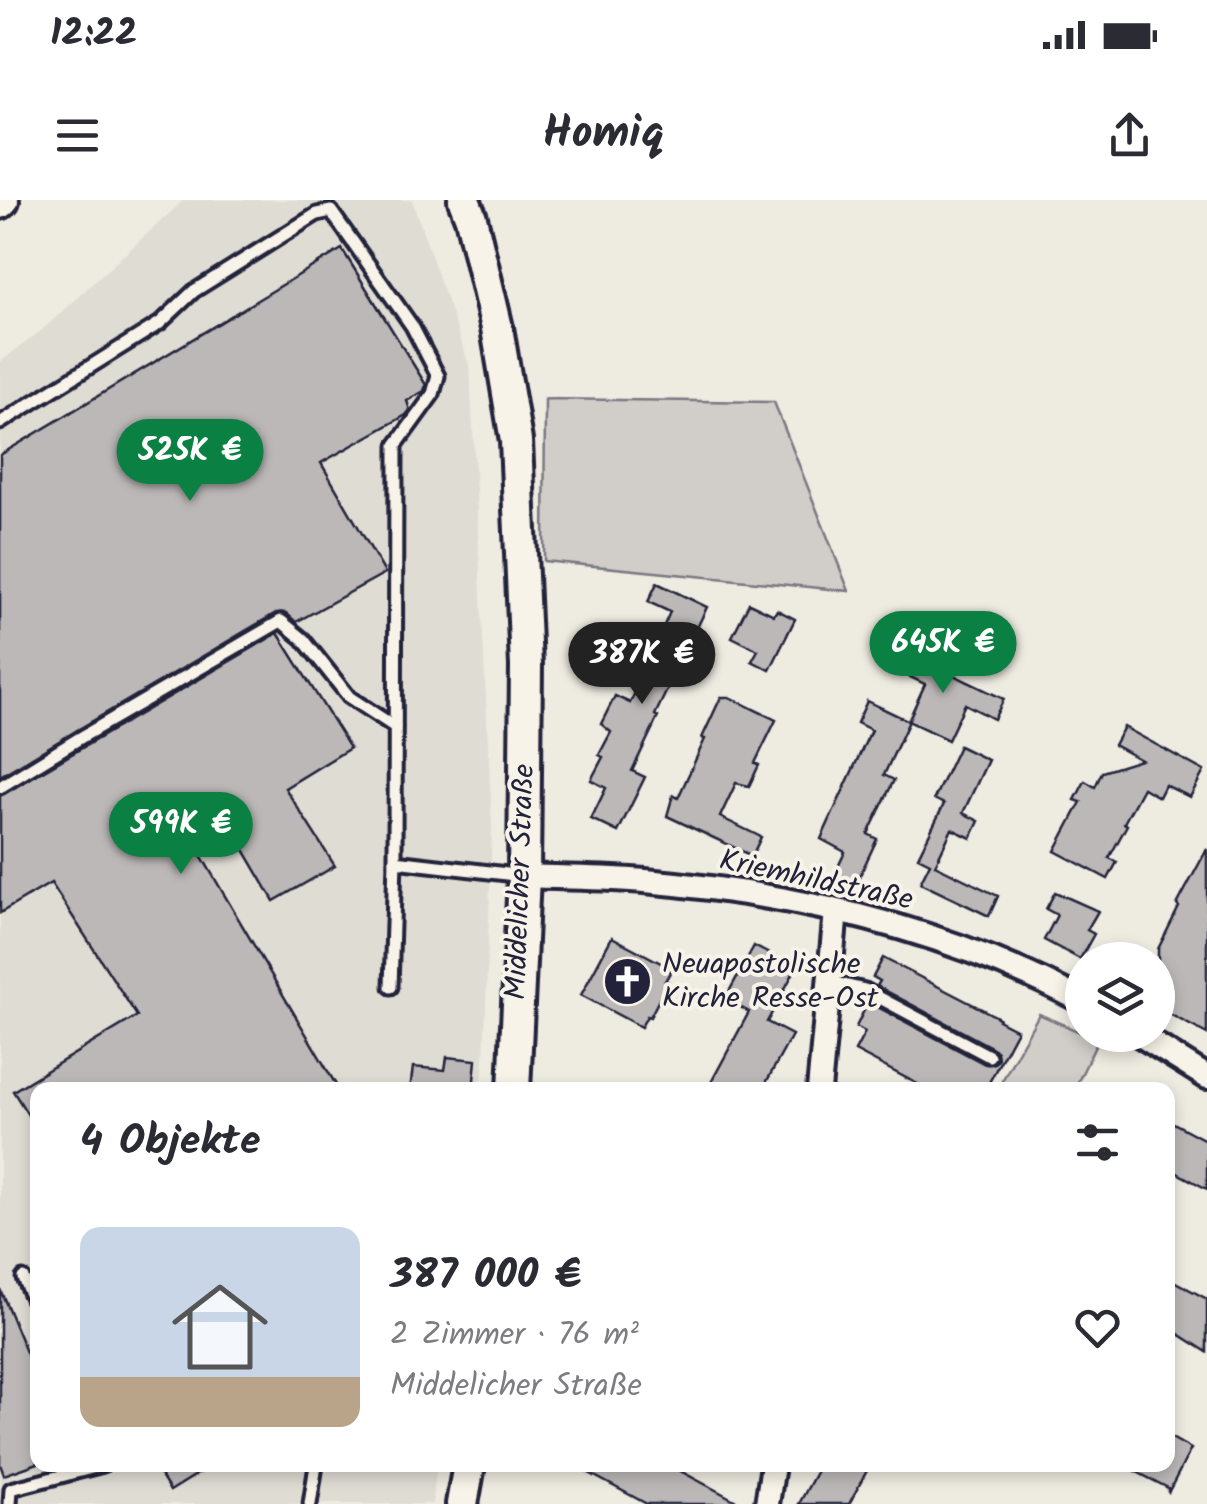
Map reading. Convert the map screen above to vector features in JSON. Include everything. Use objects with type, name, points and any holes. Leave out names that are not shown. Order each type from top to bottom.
[{"type":"street","name":"Middelicher Straße","points":[[464,200],[497,328],[516,441],[526,666],[524,876],[514,1082]]},
{"type":"street","name":"Kriemhildstraße","points":[[524,876],[661,882],[732,890],[836,911],[1002,962],[1065,994]]},
{"type":"street","points":[[820,1082],[836,911]]},
{"type":"street","points":[[1167,1052],[1207,1077]]},
{"type":"street","points":[[462,1504],[468,1472]]},
{"type":"street","points":[[766,1504],[773,1472]]},
{"type":"lane","points":[[0,423],[160,323],[194,291],[317,214],[331,211],[412,326],[438,376],[433,394],[396,445],[391,987]]},
{"type":"lane","points":[[0,787],[281,622],[303,639],[348,697],[395,727]]},
{"type":"lane","points":[[395,861],[524,876]]},
{"type":"lane","points":[[831,982],[865,990],[989,1056]]},
{"type":"lane","points":[[23,1278],[30,1294]]},
{"type":"lane","points":[[10,1504],[11,1489],[77,1472]]},
{"type":"lane","points":[[310,1504],[315,1472]]},
{"type":"shaded area","points":[[184,200],[412,200],[470,368],[492,825],[482,1082],[30,1082],[30,1472],[436,1472],[432,1504],[0,1504],[0,362],[42,330]]},
{"type":"shaded area","points":[[545,399],[774,402],[849,591],[544,561]]},
{"type":"shaded area","points":[[1039,1014],[1065,1025],[1065,1052],[1092,1052],[1078,1082],[1001,1082]]},
{"type":"building","points":[[342,249],[426,385],[424,391],[407,401],[410,410],[406,415],[321,463],[385,573],[296,622],[286,613],[276,613],[0,776],[0,455]]},
{"type":"building","points":[[657,583],[707,607],[632,771],[645,777],[618,832],[591,819],[606,788],[591,780],[611,732],[601,724],[615,696],[630,703],[647,667],[629,658],[638,641],[654,648],[670,612],[648,602]]},
{"type":"building","points":[[749,603],[774,615],[777,610],[795,619],[770,670],[752,661],[758,650],[732,637]]},
{"type":"building","points":[[278,633],[350,748],[285,788],[335,866],[274,901],[229,824],[195,845],[334,1082],[30,1082],[30,1118],[13,1091],[137,1016],[51,883],[0,913],[0,796]]},
{"type":"building","points":[[901,650],[1004,699],[994,719],[965,704],[948,740],[908,721],[925,684],[904,674],[890,674]]},
{"type":"building","points":[[721,697],[729,697],[776,720],[755,763],[759,765],[749,786],[736,783],[720,817],[761,837],[752,856],[667,816],[673,795],[678,798]]},
{"type":"building","points":[[867,701],[909,721],[884,775],[894,780],[868,834],[877,839],[852,892],[831,882],[845,852],[821,839],[871,730],[857,723]]},
{"type":"building","points":[[1124,727],[1204,771],[1190,797],[1165,785],[1159,797],[1143,788],[1109,858],[1117,862],[1108,879],[1055,851],[1081,802],[1075,800],[1085,781],[1095,787],[1102,772],[1141,760],[1114,745]]},
{"type":"building","points":[[959,746],[988,760],[963,813],[979,821],[971,838],[952,829],[935,865],[998,896],[989,916],[920,883],[930,863],[918,857],[944,804],[934,799]]},
{"type":"building","points":[[1207,849],[1207,1034],[1175,1017],[1175,942],[1162,942]]},
{"type":"building","points":[[1055,892],[1098,911],[1087,930],[1094,934],[1090,942],[1065,942],[1065,951],[1044,940],[1057,915],[1046,909]]},
{"type":"building","name":"Neuapostolische Kirche Resse-Ost","points":[[612,937],[672,969],[650,1017],[641,1027],[581,995]]},
{"type":"building","points":[[754,946],[796,968],[767,1022],[792,1035],[766,1082],[711,1082],[749,1012],[725,999]]},
{"type":"building","points":[[883,958],[1017,1030],[989,1082],[914,1082],[855,1051],[865,1032],[856,1027],[868,1002],[985,1064],[998,1060],[993,1048],[877,986],[880,981],[873,977]]},
{"type":"building","points":[[447,1057],[476,1060],[474,1082],[411,1082],[413,1067],[445,1070]]},
{"type":"building","points":[[1175,1124],[1207,1141],[1207,1189],[1175,1172]]},
{"type":"building","points":[[1175,1282],[1207,1299],[1207,1352],[1175,1331]]},
{"type":"building","points":[[0,1289],[30,1362],[30,1466],[4,1475],[0,1464]]},
{"type":"building","points":[[1175,1440],[1191,1449],[1168,1493],[1168,1488],[1137,1472],[1175,1472]]},
{"type":"building","points":[[158,1472],[201,1472],[170,1491]]},
{"type":"building","points":[[587,1472],[682,1472],[742,1504],[647,1504]]},
{"type":"building","points":[[816,1472],[866,1472],[849,1504],[799,1504]]},
{"type":"place","name":"Neuapostolische Kirche Resse-Ost","points":[[627,982]]}]
